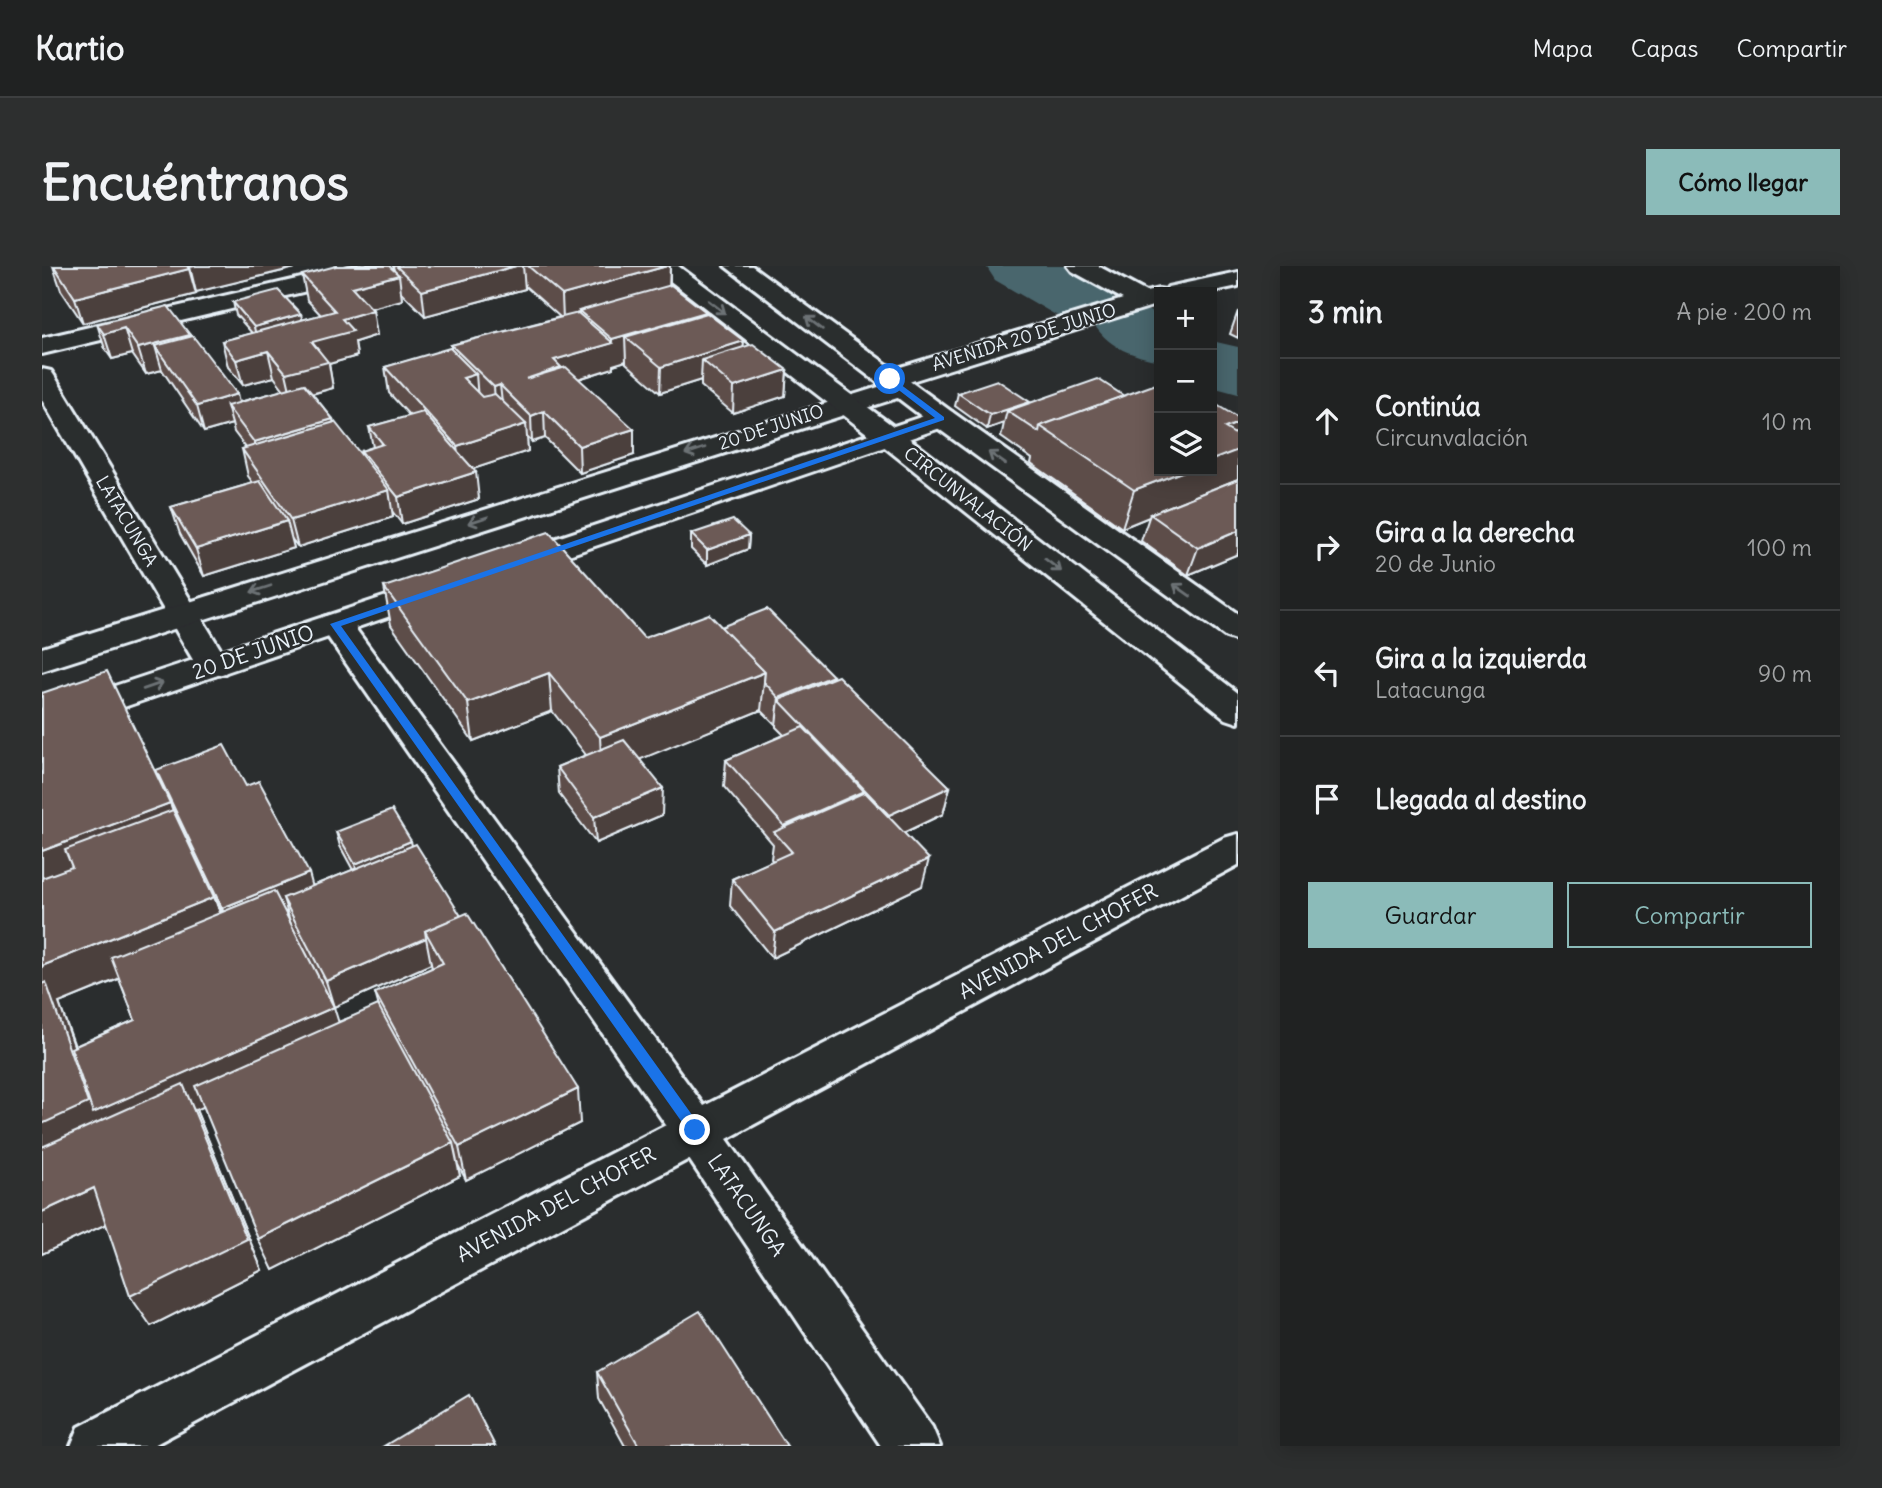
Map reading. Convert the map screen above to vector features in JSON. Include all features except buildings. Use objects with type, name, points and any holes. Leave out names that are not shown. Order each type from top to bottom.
[{"type":"street","points":[[42,346],[335,272],[383,266]]},
{"type":"street","name":"CIRCUNVALACIÓN","points":[[663,266],[887,435],[1238,710]]},
{"type":"street","points":[[737,266],[895,384],[1238,630]]},
{"type":"street","points":[[1080,266],[1151,298]]},
{"type":"street","points":[[1200,287],[1238,279]]},
{"type":"street","name":"AVENIDA 20 DE JUNIO","points":[[895,384],[1151,298]]},
{"type":"street","name":"LATACUNGA","points":[[42,377],[213,665]]},
{"type":"street","name":"20 DE JUNIO","points":[[42,660],[845,404],[895,384]]},
{"type":"street","name":"20 DE JUNIO","points":[[42,723],[942,418]]},
{"type":"street","name":"LATACUNGA","points":[[335,624],[695,1130],[913,1446]]},
{"type":"street","name":"AVENIDA DEL CHOFER","points":[[98,1446],[695,1130],[1238,848]]},
{"type":"waterway","points":[[1018,266],[1083,303]]},
{"type":"waterway","points":[[1129,326],[1154,338]]},
{"type":"waterway","points":[[1217,364],[1238,372]]},
{"type":"route","points":[[695,1130],[335,624],[942,418],[890,379]]}]
